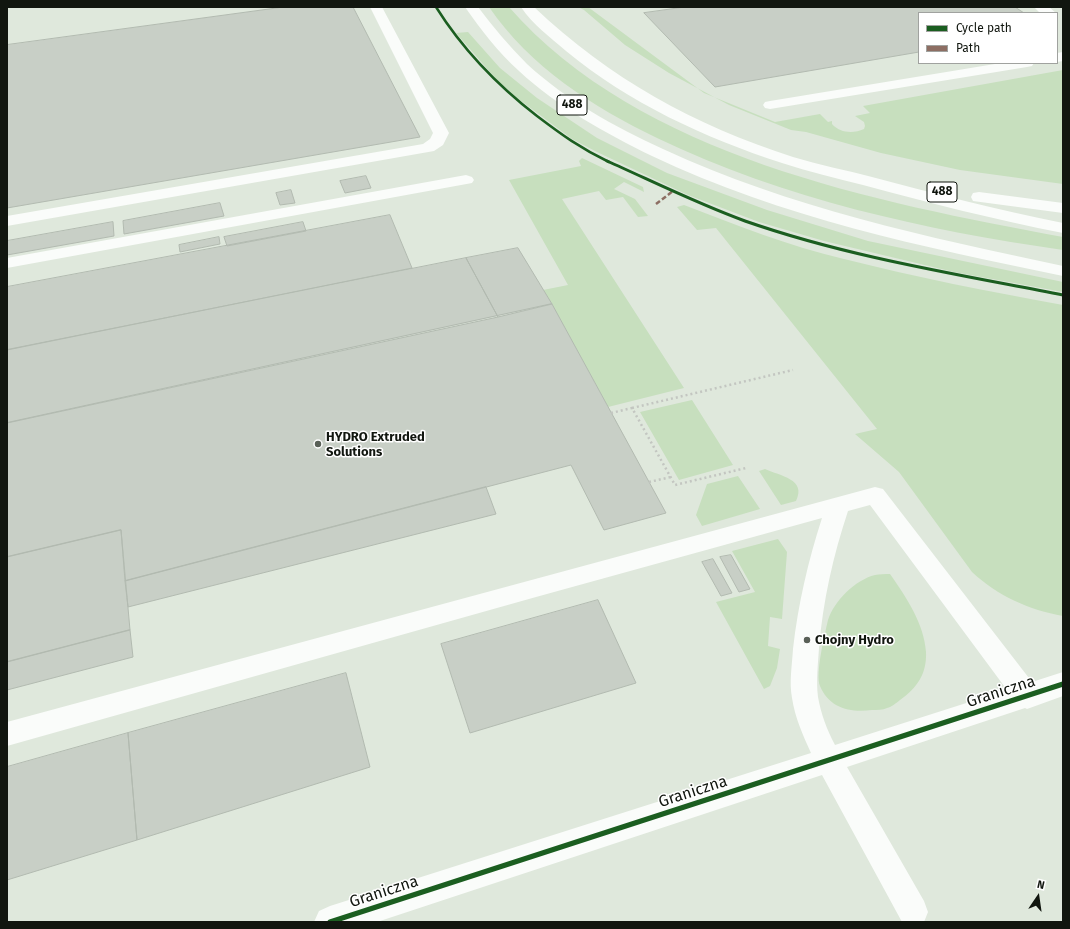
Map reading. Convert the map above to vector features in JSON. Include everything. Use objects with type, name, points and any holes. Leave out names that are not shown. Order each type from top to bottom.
[{"type":"main road","points":[[7,221],[428,148],[437,142],[441,133],[376,7]]},
{"type":"main road","name":"488","points":[[471,7],[503,49],[538,81],[584,114],[654,152],[698,171],[792,206],[851,223],[947,246],[1063,271]]},
{"type":"main road","name":"488","points":[[527,7],[575,53],[624,86],[683,118],[729,138],[788,160],[822,169],[938,191],[1063,208]]},
{"type":"main road","points":[[770,105],[1021,64]]},
{"type":"main road","points":[[822,169],[959,206],[1063,228]]},
{"type":"main road","points":[[7,263],[466,180]]},
{"type":"main road","points":[[947,246],[1021,252],[1063,259]]},
{"type":"main road","points":[[7,734],[655,554],[875,495],[1027,697]]},
{"type":"main road","points":[[838,506],[824,546],[813,596],[807,640],[804,688],[808,711],[816,737],[913,912]]},
{"type":"main road","name":"Graniczna","points":[[330,922],[1027,697],[1063,684]]},
{"type":"path","points":[[611,413],[793,370]]},
{"type":"path","points":[[632,408],[675,485],[746,468]]},
{"type":"path","points":[[649,482],[671,477]]},
{"type":"green space","points":[[489,7],[509,7],[563,59],[625,101],[693,136],[765,165],[840,188],[916,207],[1063,237],[1063,250],[959,233],[907,222],[805,195],[705,160],[633,126],[587,99],[564,83],[543,67],[505,29]]},
{"type":"green space","points":[[578,7],[588,7],[698,88],[669,73],[625,45],[584,10]]},
{"type":"green space","points":[[468,32],[500,68],[537,98],[597,138],[667,173],[767,210],[868,241],[1063,282],[1063,292],[954,272],[824,241],[759,222],[688,195],[572,139],[517,98],[496,79],[456,33]]},
{"type":"green space","points":[[1063,70],[1063,184],[960,170],[881,153],[806,132],[791,130],[729,105],[715,97],[775,122],[820,114],[828,122],[832,121],[832,124],[835,127],[847,132],[855,132],[864,129],[865,126],[864,122],[855,116],[870,113],[863,106]]},
{"type":"green space","points":[[698,88],[715,97],[704,93]]},
{"type":"green space","points":[[582,158],[643,187],[644,192],[624,182],[614,189],[635,199],[648,216],[638,217],[623,197],[606,200],[599,191],[562,199],[684,388],[608,407],[543,290],[568,285],[509,180],[581,166],[579,161]]},
{"type":"green space","points":[[684,205],[763,235],[823,254],[926,278],[1063,305],[1063,616],[1038,610],[1014,601],[992,588],[972,572],[899,472],[855,434],[877,429],[716,228],[697,230],[677,207]]},
{"type":"green space","points":[[692,400],[733,465],[679,480],[640,412]]},
{"type":"green space","points":[[765,469],[784,476],[795,483],[798,488],[796,501],[781,505],[759,471]]},
{"type":"green space","points":[[738,476],[760,509],[702,526],[696,515],[707,484]]},
{"type":"green space","points":[[778,539],[787,552],[782,619],[770,617],[768,646],[780,649],[777,668],[770,686],[764,689],[716,602],[755,592],[732,551]]},
{"type":"green space","points":[[890,574],[908,601],[922,631],[926,652],[923,674],[911,691],[892,706],[882,710],[848,710],[835,704],[829,699],[820,686],[819,672],[821,653],[828,620],[840,599],[853,586],[860,581],[875,575]]},
{"type":"building","points":[[284,7],[353,7],[420,137],[7,208],[7,45]]},
{"type":"building","points":[[685,7],[1015,7],[1022,12],[918,12],[918,52],[715,87],[644,13]]},
{"type":"building","points":[[366,176],[371,188],[345,193],[340,181]]},
{"type":"building","points":[[291,190],[295,203],[280,205],[276,193]]},
{"type":"building","points":[[220,203],[224,216],[124,234],[123,221]]},
{"type":"building","points":[[390,215],[412,268],[7,350],[7,287]]},
{"type":"building","points":[[113,222],[114,236],[7,255],[7,241]]},
{"type":"building","points":[[303,222],[306,231],[227,246],[224,237]]},
{"type":"building","points":[[219,237],[220,244],[180,252],[179,245]]},
{"type":"building","points":[[518,248],[552,304],[498,317],[466,258]]},
{"type":"building","points":[[466,258],[498,317],[7,423],[7,350]]},
{"type":"building","name":"HYDRO Extruded Solutions","points":[[552,304],[666,513],[604,530],[571,465],[125,581],[121,530],[7,557],[7,423]]},
{"type":"building","points":[[486,487],[496,514],[128,607],[125,581]]},
{"type":"building","points":[[121,530],[130,630],[7,662],[7,557]]},
{"type":"building","points":[[731,555],[750,589],[739,592],[720,557]]},
{"type":"building","points":[[713,559],[732,593],[721,596],[702,562]]},
{"type":"building","points":[[598,600],[636,683],[470,733],[441,644]]},
{"type":"building","points":[[130,630],[133,657],[7,690],[7,662]]},
{"type":"building","points":[[346,673],[370,767],[137,840],[128,733]]},
{"type":"building","points":[[128,733],[137,840],[7,880],[7,767]]},
{"type":"marked path","points":[[656,204],[673,191]]},
{"type":"cycle path","points":[[436,7],[457,39],[482,68],[510,94],[561,135],[604,160],[715,209],[745,221],[797,238],[872,258],[1063,295]]},
{"type":"cycle path","points":[[330,922],[1063,684]]},
{"type":"place","name":"HYDRO Extruded Solutions","points":[[318,444]]},
{"type":"place","name":"Chojny Hydro","points":[[807,640]]}]
